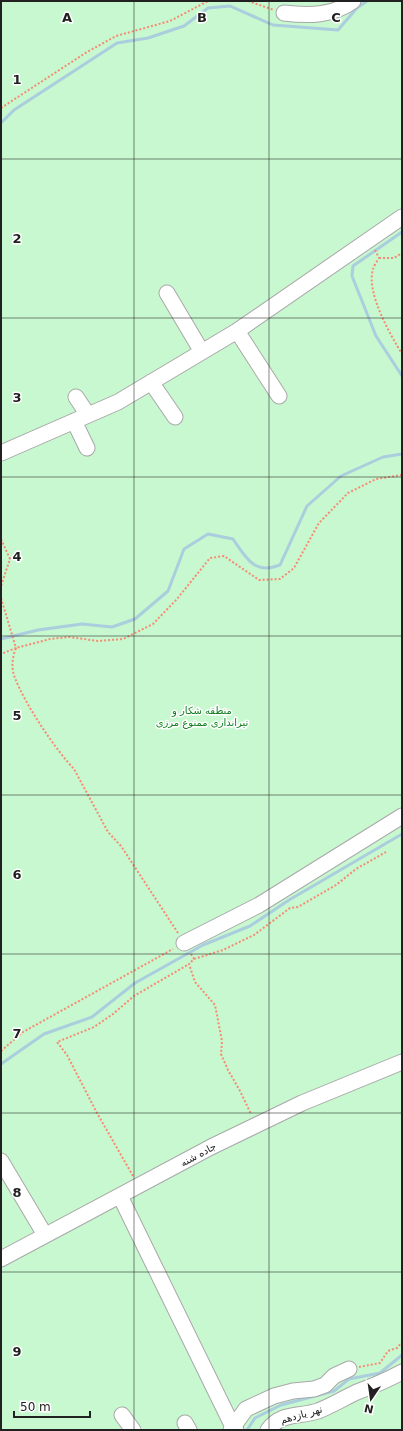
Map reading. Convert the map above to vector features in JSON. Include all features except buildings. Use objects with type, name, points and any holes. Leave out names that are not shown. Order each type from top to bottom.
[{"type":"street","points":[[284,13],[306,16],[320,14],[347,6],[353,1]]},
{"type":"street","points":[[1,453],[118,402],[236,331],[402,217]]},
{"type":"street","points":[[167,293],[202,352]]},
{"type":"street","points":[[236,331],[279,396]]},
{"type":"street","points":[[151,382],[175,417]]},
{"type":"street","points":[[76,397],[88,415]]},
{"type":"street","points":[[74,422],[87,448]]},
{"type":"street","points":[[184,942],[259,905],[402,816]]},
{"type":"street","name":"جاده شنه","points":[[1,1259],[211,1147],[302,1103],[402,1062]]},
{"type":"street","points":[[1,1161],[46,1235]]},
{"type":"street","points":[[120,1196],[234,1429]]},
{"type":"street","points":[[234,1429],[246,1409],[274,1396],[293,1391],[314,1389],[325,1385],[334,1376],[349,1369]]},
{"type":"street","name":"نهر یازدهم","points":[[272,1428],[275,1421],[297,1414],[317,1411],[358,1392],[380,1384],[402,1372]]},
{"type":"street","points":[[122,1415],[134,1430]]},
{"type":"path","points":[[1,108],[87,52],[116,36],[170,21],[208,1]]},
{"type":"path","points":[[248,1],[284,13]]},
{"type":"path","points":[[379,258],[394,258],[402,253]]},
{"type":"path","points":[[379,258],[373,269],[372,286],[377,304],[402,354]]},
{"type":"path","points":[[1,654],[16,648],[50,639],[69,637],[98,641],[123,639],[153,624],[177,599],[210,558],[224,556],[259,580],[280,579],[294,568],[320,522],[348,493],[376,478],[402,475]]},
{"type":"path","points":[[1,539],[10,558],[1,586]]},
{"type":"path","points":[[1,598],[16,648],[12,659],[15,678],[38,720],[66,762],[74,770],[108,832],[121,846],[184,942],[23,1032],[1,1051]]},
{"type":"path","points":[[138,1186],[97,1114],[66,1055],[57,1042],[94,1027],[113,1014],[134,996],[189,964],[193,958],[223,950],[254,935],[290,908],[298,907],[336,885],[356,869],[386,852]]},
{"type":"path","points":[[189,964],[195,982],[215,1005],[222,1041],[221,1054],[256,1125]]},
{"type":"path","points":[[349,1369],[380,1363],[388,1351],[397,1348],[402,1342]]},
{"type":"green space","name":"منطقه شکار و تیراندازی ممنوع مرزی","points":[[1,1],[402,1],[402,1430],[1,1430]]},
{"type":"waterway","points":[[1,123],[14,110],[117,43],[148,38],[184,26],[208,8],[230,6],[273,25],[338,30],[357,8],[367,1]]},
{"type":"waterway","points":[[402,232],[353,266],[352,276],[376,336],[402,376]]},
{"type":"waterway","points":[[1,639],[38,630],[82,624],[112,627],[135,619],[168,591],[184,549],[208,534],[233,539],[247,558],[257,566],[271,568],[280,565],[307,506],[341,476],[383,457],[402,454]]},
{"type":"waterway","points":[[1,1064],[44,1034],[92,1017],[135,983],[203,945],[250,926],[289,900],[402,834]]},
{"type":"waterway","points":[[247,1430],[255,1418],[281,1405],[334,1391],[349,1379],[380,1373],[402,1355]]}]
